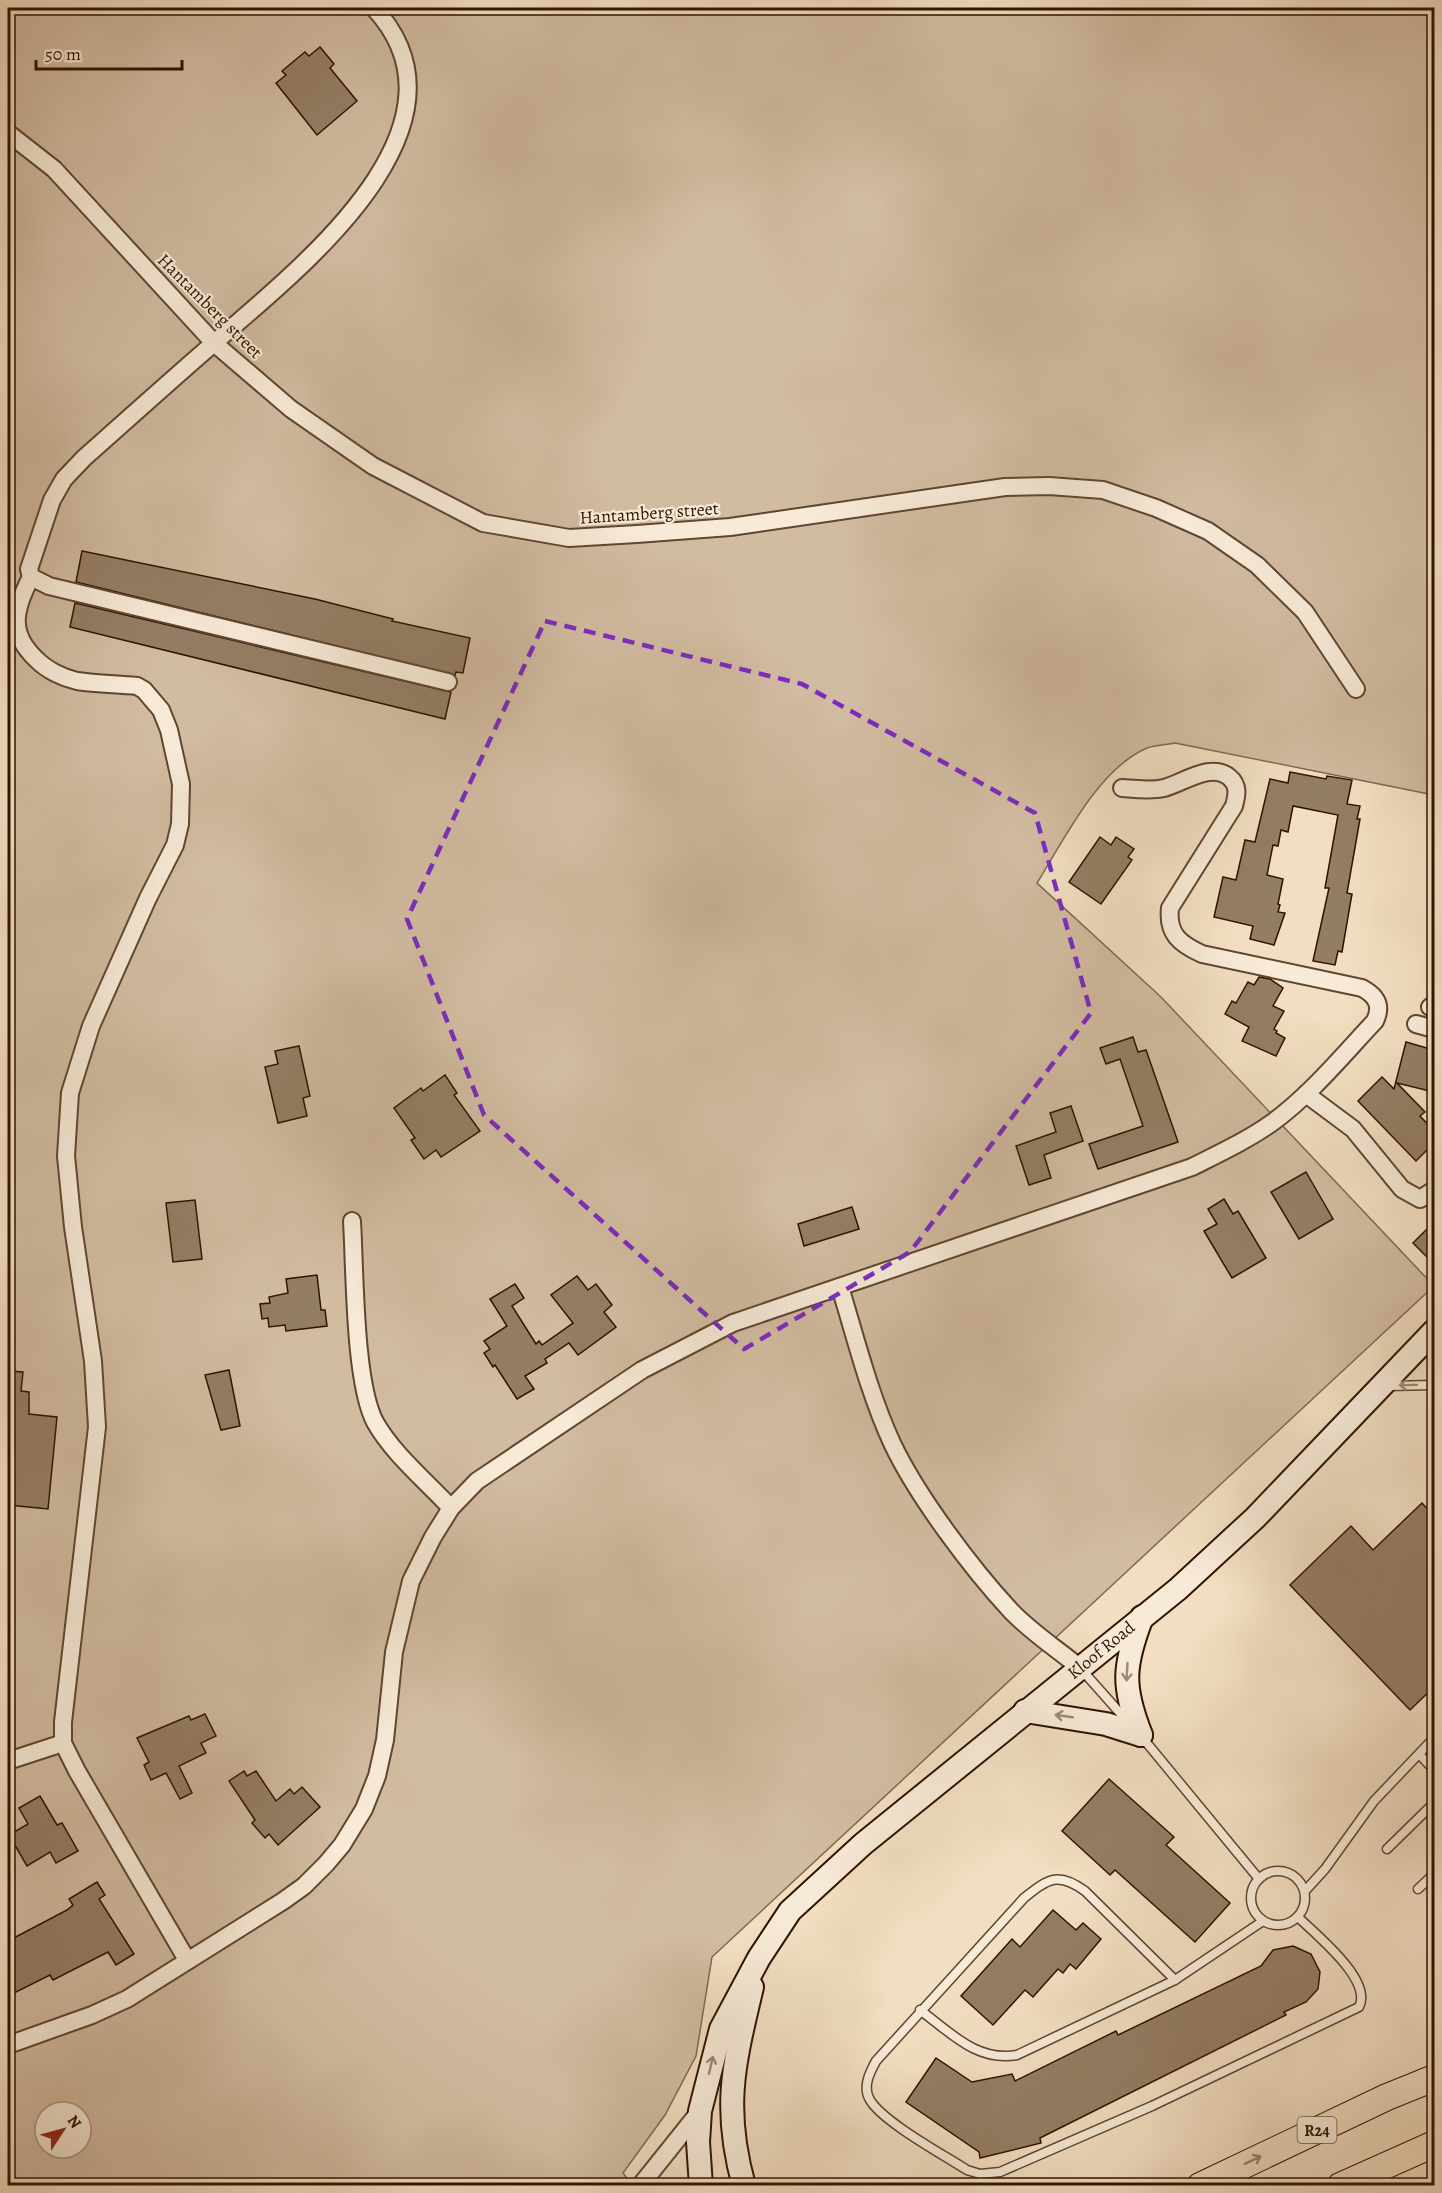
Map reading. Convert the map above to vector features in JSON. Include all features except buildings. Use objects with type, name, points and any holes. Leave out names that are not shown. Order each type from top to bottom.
[{"type":"main road","name":"R24","points":[[1200,2186],[1387,2097],[1434,2078]]},
{"type":"main road","points":[[1340,2186],[1434,2144]]},
{"type":"street","points":[[187,1960],[99,1812],[63,1743],[63,1722],[97,1427],[93,1361],[73,1227],[66,1156],[70,1093],[91,1026],[148,898],[175,845],[180,824],[181,784],[169,730],[161,710],[144,690],[137,687],[75,680],[41,664],[23,646],[16,632],[16,618],[21,595],[31,577],[29,569],[52,501],[64,479],[267,297],[344,224],[384,163],[402,127],[409,102],[408,72],[400,48],[386,21],[374,8]]},
{"type":"street","name":"Hantamberg street","points":[[8,134],[54,169],[214,343],[291,409],[373,466],[483,523],[569,537],[637,534],[730,527],[1005,487],[1050,486],[1102,490],[1156,508],[1208,531],[1257,566],[1305,612],[1356,689]]},
{"type":"street","points":[[31,577],[49,586],[447,682]]},
{"type":"street","points":[[8,2045],[92,2015],[127,1999],[304,1886],[342,1845],[364,1809],[377,1776],[385,1740],[394,1652],[411,1581],[433,1537],[452,1508],[477,1481],[642,1370],[733,1323],[1192,1167],[1231,1148],[1273,1121],[1306,1094],[1375,1021],[1380,1010],[1377,1002],[1371,993],[1362,988],[1202,954],[1184,946],[1174,937],[1168,920],[1170,908],[1234,806],[1238,793],[1233,781],[1223,773],[1211,771],[1163,788],[1122,788]]},
{"type":"street","points":[[1416,1024],[1434,1029]]},
{"type":"street","points":[[1306,1094],[1353,1129],[1402,1189],[1420,1198],[1434,1190]]},
{"type":"street","points":[[352,1221],[362,1360],[368,1404],[387,1440],[452,1508]]},
{"type":"street","points":[[840,1287],[866,1375],[893,1444],[920,1492],[1012,1613],[1079,1667]]},
{"type":"street","name":"Kloof Road","points":[[759,1958],[790,1911],[863,1844],[1178,1589],[1255,1518],[1434,1331]]},
{"type":"street","points":[[1141,1736],[1128,1703],[1126,1671],[1131,1645],[1142,1616]]},
{"type":"street","points":[[1025,1711],[1107,1724],[1141,1736]]},
{"type":"street","points":[[8,1761],[63,1743]]},
{"type":"street","points":[[701,2186],[698,2142],[700,2111],[721,2029],[759,1958]]},
{"type":"street","points":[[744,2186],[731,2115],[732,2072],[759,1958]]},
{"type":"street","points":[[640,2186],[700,2111]]},
{"type":"lane","points":[[1382,1386],[1434,1385]]},
{"type":"lane","points":[[1079,1667],[1141,1736],[1259,1879]]},
{"type":"lane","points":[[1305,1891],[1325,1869],[1374,1802],[1434,1738]]},
{"type":"lane","points":[[1419,1754],[1434,1770]]},
{"type":"lane","points":[[1387,1849],[1434,1803]]},
{"type":"lane","points":[[1285,1872],[1294,1876],[1305,1891],[1306,1901],[1298,1917],[1281,1925],[1263,1921],[1252,1905],[1251,1896],[1259,1879],[1267,1874],[1285,1872]]},
{"type":"lane","points":[[1418,1889],[1434,1874]]},
{"type":"lane","points":[[1175,1980],[1072,1881],[1057,1878],[1041,1884],[1024,1898],[920,2010],[872,2067],[866,2085],[869,2099],[892,2121],[967,2170],[980,2174],[1000,2172],[1152,2106],[1359,2007],[1362,1995],[1352,1972],[1298,1917]]},
{"type":"lane","points":[[920,2010],[986,2056],[1000,2058],[1017,2055],[1175,1980],[1263,1921]]},
{"type":"highlighted area","points":[[545,621],[802,684],[1035,813],[1091,1013],[910,1252],[744,1349],[484,1115],[407,919]]},
{"type":"shaded area","points":[[8,8],[1434,8],[1434,795],[1175,743],[1153,746],[1129,758],[1098,789],[1071,827],[1037,883],[1161,997],[1434,1286],[712,1957],[696,2056],[665,2115],[623,2173],[632,2185],[8,2186]]}]
